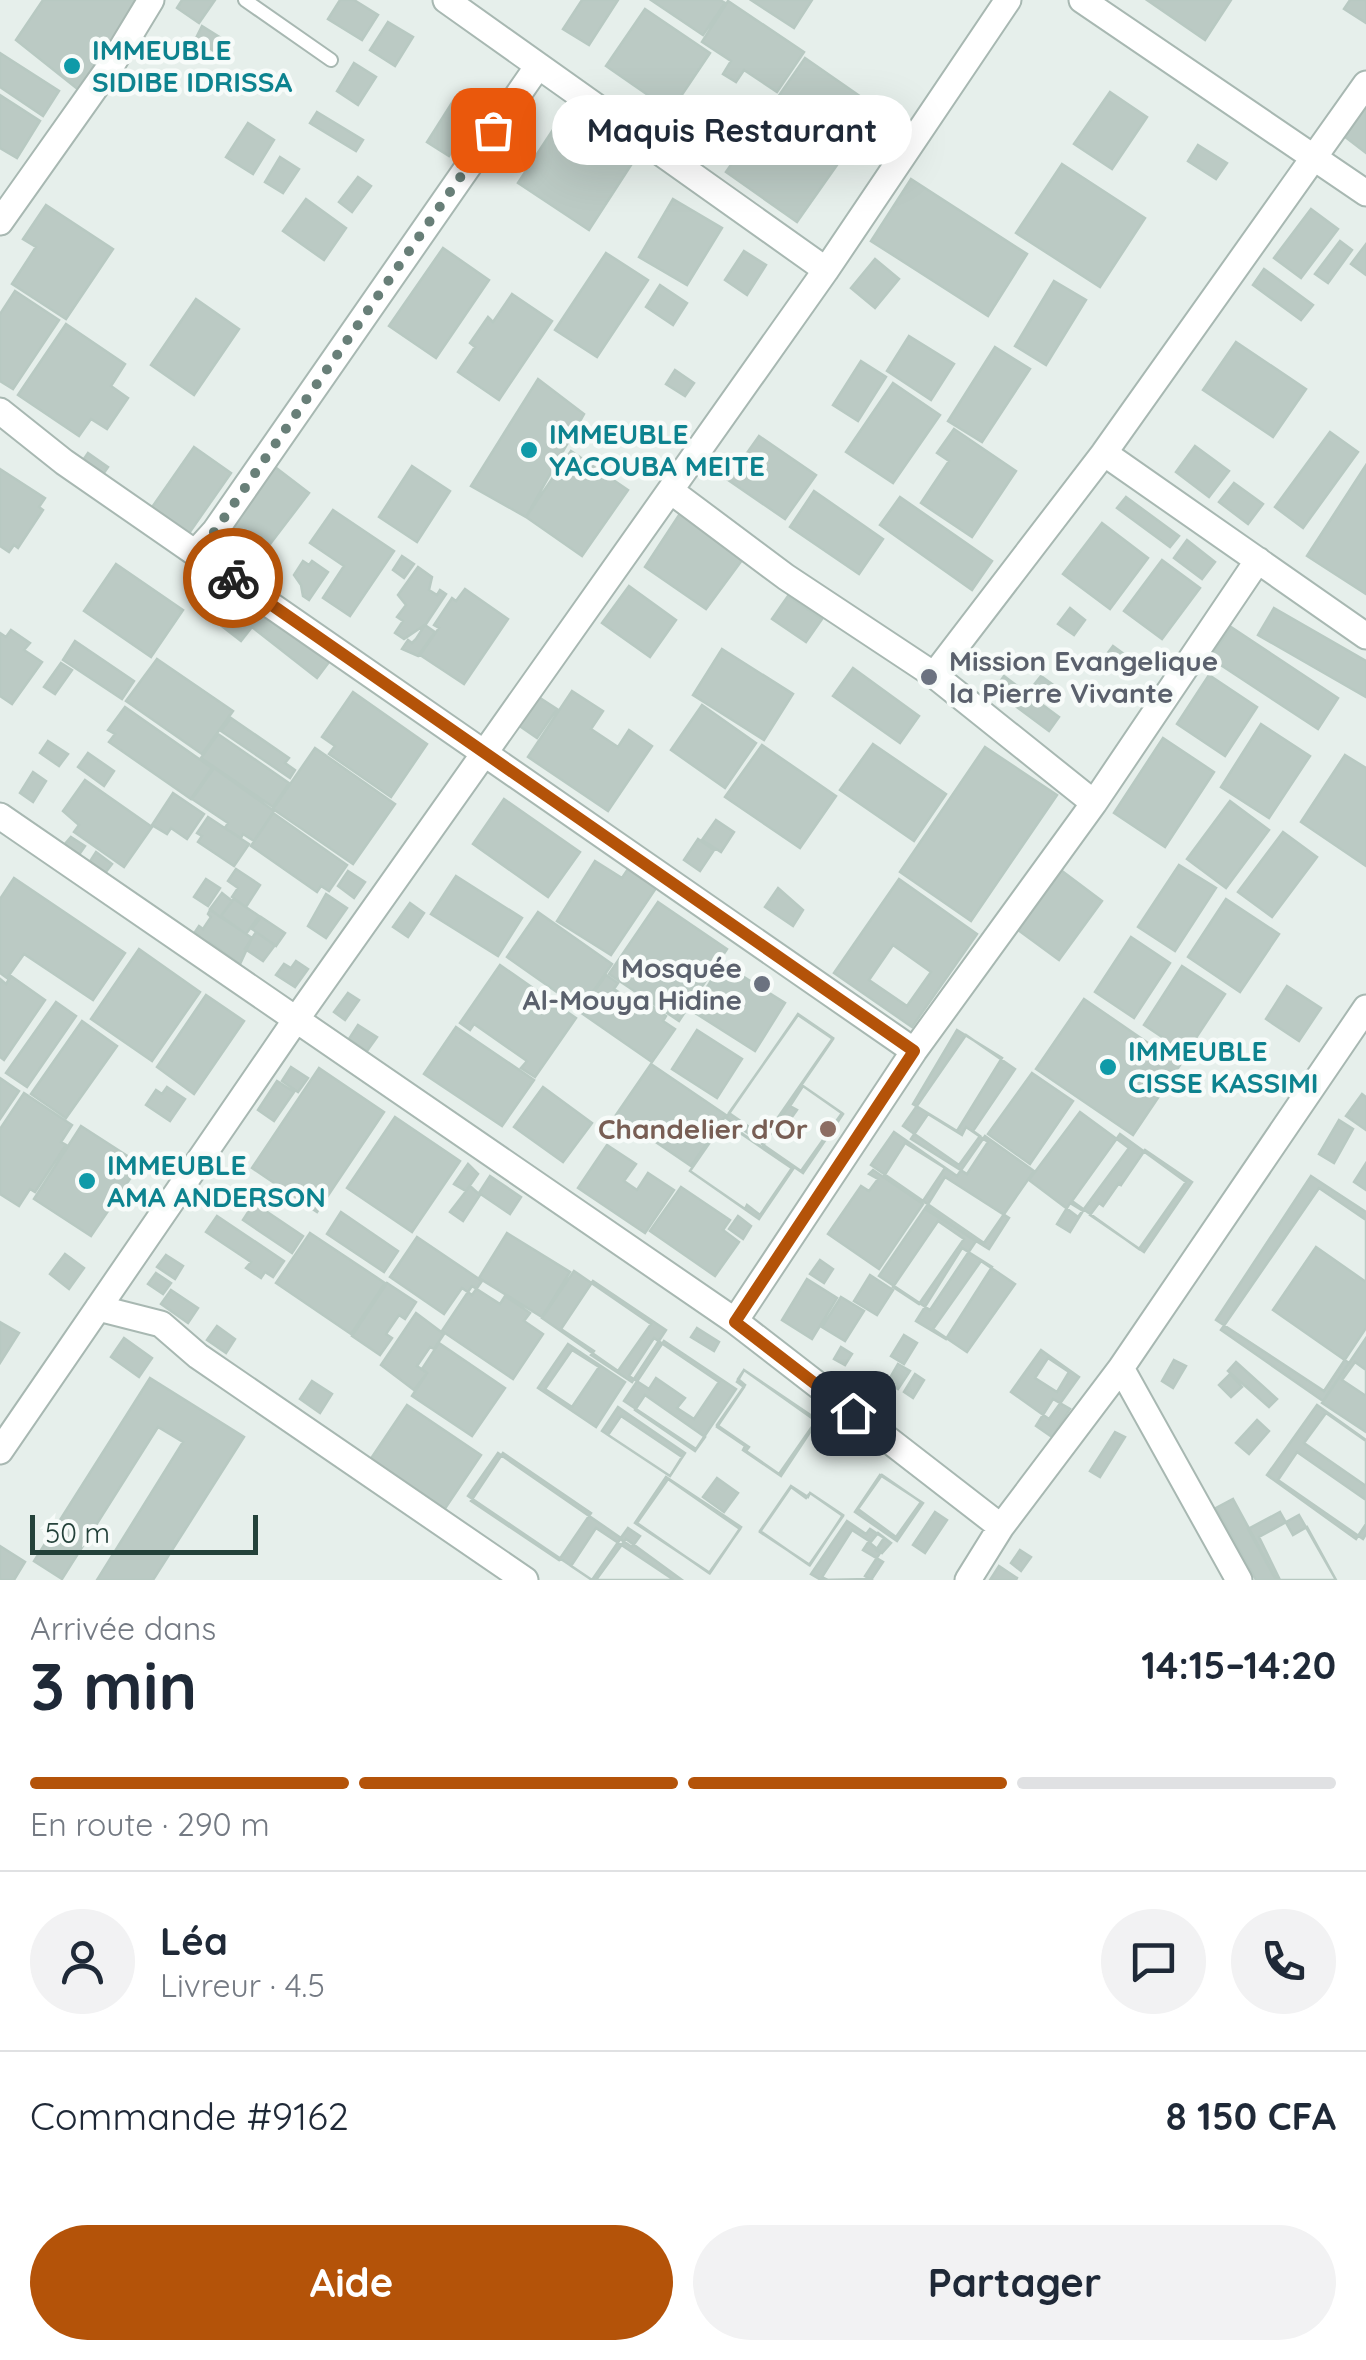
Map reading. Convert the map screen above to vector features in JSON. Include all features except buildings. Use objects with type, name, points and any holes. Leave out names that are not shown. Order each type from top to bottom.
[{"type":"street","points":[[446,0],[826,270]]},
{"type":"street","points":[[0,1451],[295,1021],[826,270],[1008,0]]},
{"type":"street","points":[[1082,0],[1366,193]]},
{"type":"street","points":[[0,222],[114,61],[145,2]]},
{"type":"street","points":[[196,552],[538,66]]},
{"type":"street","points":[[934,675],[1104,453],[1366,84]]},
{"type":"street","points":[[0,411],[64,462],[914,1051]]},
{"type":"street","points":[[1104,453],[1366,636]]},
{"type":"street","points":[[671,491],[786,577],[934,675],[1094,803]]},
{"type":"street","points":[[735,1322],[914,1051],[1094,803],[1258,560]]},
{"type":"street","points":[[2,824],[735,1322],[1002,1527]]},
{"type":"street","points":[[968,1580],[1002,1527],[1122,1368],[1366,1008]]},
{"type":"street","points":[[98,1308],[160,1324],[198,1356],[304,1431],[525,1580]]},
{"type":"street","points":[[1122,1368],[1239,1580]]},
{"type":"lane","points":[[246,0],[331,60]]},
{"type":"way so far","points":[[233,578],[196,552],[215,531],[493,130]]},
{"type":"place","name":"IMMEUBLE SIDIBE IDRISSA","points":[[72,66]]},
{"type":"place","name":"Maquis Restaurant","points":[[493,130]]},
{"type":"place","name":"IMMEUBLE YACOUBA MEITE","points":[[529,450]]},
{"type":"place","name":"Mission Evangelique la Pierre Vivante","points":[[929,677]]},
{"type":"place","name":"Mosquée Al-Mouya Hidine","points":[[762,984]]},
{"type":"place","name":"IMMEUBLE CISSE KASSIMI","points":[[1108,1067]]},
{"type":"place","name":"Chandelier d'Or","points":[[828,1129]]},
{"type":"place","name":"IMMEUBLE AMA ANDERSON","points":[[87,1181]]},
{"type":"route","points":[[233,578],[914,1051],[735,1322],[853,1413]]}]
